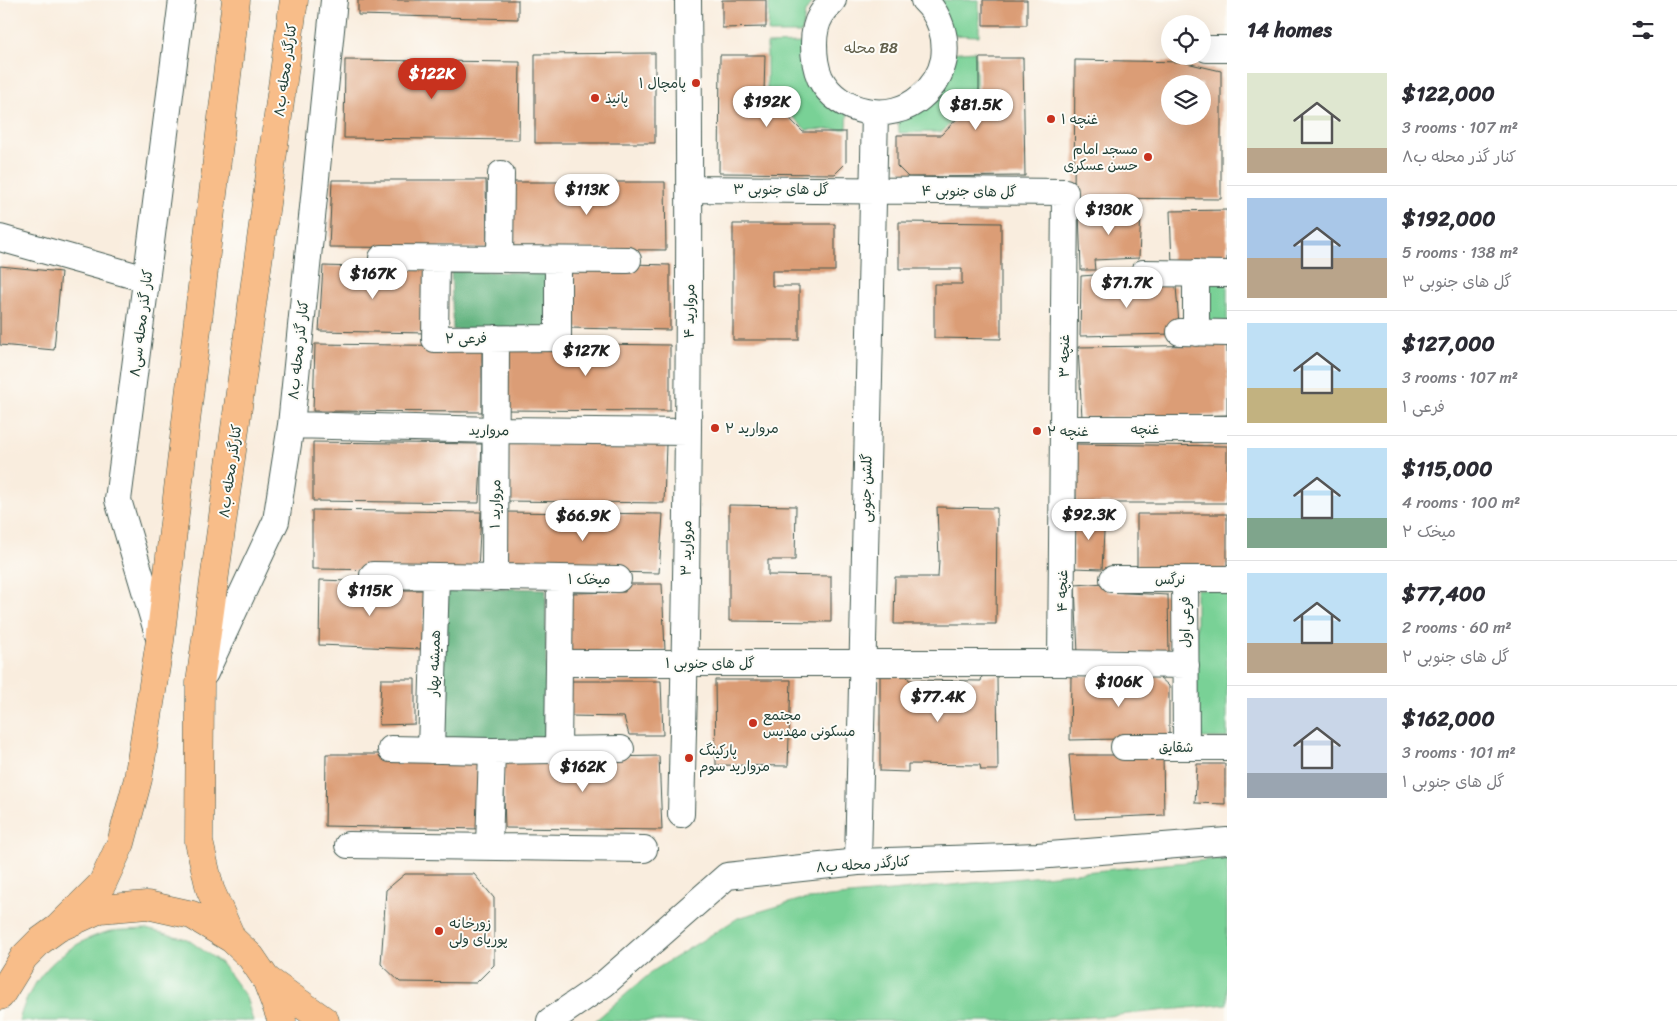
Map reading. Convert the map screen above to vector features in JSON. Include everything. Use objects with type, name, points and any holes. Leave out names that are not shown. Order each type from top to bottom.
[{"type":"main road","points":[[0,996],[12,963],[58,928],[102,884],[120,843],[138,779],[160,641],[236,0]]},
{"type":"main road","name":"کنارگذر محله ب۸","points":[[232,939],[210,889],[199,842],[200,683],[294,0]]},
{"type":"main road","points":[[58,928],[100,909],[147,905],[192,915],[232,939],[251,957],[266,979],[282,1021]]},
{"type":"main road","points":[[266,979],[325,1021]]},
{"type":"street","name":"کنار گذر محله سی۸","points":[[160,641],[118,500],[182,0]]},
{"type":"street","name":"کنار گذر محله ب۸","points":[[200,683],[276,521],[291,425],[334,0]]},
{"type":"street","name":"مروارید ۴","points":[[688,0],[690,189],[688,432]]},
{"type":"street","points":[[833,0],[821,15],[814,36],[814,57],[820,78],[833,95],[851,107],[875,113],[894,112],[914,104],[930,89],[942,70],[945,49],[942,27],[932,7],[924,0]]},
{"type":"street","name":"گلشن جنوبی","points":[[858,862],[875,113]]},
{"type":"street","points":[[500,259],[501,174]]},
{"type":"street","name":"گل های جنوبی ۳","points":[[690,189],[873,190]]},
{"type":"street","name":"گل های جنوبی ۴","points":[[873,190],[1065,192]]},
{"type":"street","name":"غنچه ۳","points":[[1064,429],[1065,192]]},
{"type":"street","points":[[0,238],[146,279]]},
{"type":"street","points":[[382,258],[628,260]]},
{"type":"street","name":"فرعی ۲","points":[[436,259],[435,339],[558,338],[558,260]]},
{"type":"street","points":[[1143,273],[1227,274]]},
{"type":"street","points":[[1196,273],[1188,332],[1227,333]]},
{"type":"street","points":[[496,338],[496,430]]},
{"type":"street","name":"مروارید","points":[[291,425],[688,432]]},
{"type":"street","name":"غنچه","points":[[1064,429],[1227,429]]},
{"type":"street","name":"غنچه ۴","points":[[1061,663],[1064,429]]},
{"type":"street","name":"مروارید ۱","points":[[495,578],[496,430]]},
{"type":"street","name":"مروارید ۳","points":[[681,814],[688,432]]},
{"type":"street","name":"میخک ۱","points":[[373,575],[618,579]]},
{"type":"street","name":"همیشه بهار","points":[[431,750],[436,576]]},
{"type":"street","points":[[558,750],[560,579]]},
{"type":"street","name":"نرگس","points":[[1114,579],[1227,579]]},
{"type":"street","name":"فرعی اول","points":[[1185,579],[1186,747]]},
{"type":"street","name":"گل های جنوبی ۱","points":[[559,663],[1061,663],[1186,665]]},
{"type":"street","name":"شقایق","points":[[1124,747],[1227,747]]},
{"type":"street","points":[[391,749],[492,751],[621,749]]},
{"type":"street","points":[[489,846],[492,751]]},
{"type":"street","name":"کنارگذر محله ب۸","points":[[550,1021],[604,984],[727,876],[858,862],[1037,856],[1227,841]]},
{"type":"street","points":[[348,845],[644,849]]},
{"type":"green space","points":[[769,0],[813,0],[805,13],[802,33],[768,33]]},
{"type":"green space","points":[[933,0],[979,0],[979,36],[948,35]]},
{"type":"green space","points":[[802,43],[804,72],[810,86],[822,99],[848,111],[847,129],[806,130],[767,92],[767,44]]},
{"type":"green space","points":[[975,51],[977,96],[942,132],[899,133],[898,115],[947,53]]},
{"type":"green space","points":[[451,271],[549,273],[549,330],[453,330]]},
{"type":"green space","points":[[1203,278],[1227,278],[1227,328],[1204,328]]},
{"type":"green space","points":[[446,587],[546,589],[546,741],[441,741]]},
{"type":"green space","points":[[1196,589],[1227,589],[1227,738],[1196,738]]},
{"type":"green space","points":[[1227,858],[1227,1004],[1108,1016],[1020,1021],[595,1021],[653,971],[738,918],[799,900]]},
{"type":"green space","points":[[146,929],[187,939],[221,963],[246,997],[253,1021],[19,1021],[31,990],[40,977],[63,954],[91,937],[107,932]]},
{"type":"building","points":[[358,0],[518,0],[518,19],[358,15]]},
{"type":"building","points":[[722,0],[766,0],[766,27],[722,28]]},
{"type":"building","points":[[983,0],[1027,0],[1027,25],[983,25]]},
{"type":"building","name":"پانیذ","points":[[655,53],[655,143],[535,143],[535,54]]},
{"type":"building","points":[[720,55],[765,55],[764,93],[803,132],[846,132],[846,163],[835,174],[719,173]]},
{"type":"building","points":[[979,58],[1023,58],[1025,176],[908,177],[897,166],[897,135],[941,135],[979,96]]},
{"type":"building","points":[[345,60],[520,62],[519,140],[344,138]]},
{"type":"building","name":"مسجد امام حسن عسکری","points":[[1075,60],[1161,62],[1161,65],[1195,65],[1221,71],[1221,199],[1074,198]]},
{"type":"building","points":[[332,180],[486,180],[487,248],[329,247]]},
{"type":"building","points":[[510,182],[665,182],[666,250],[508,249]]},
{"type":"building","points":[[1079,210],[1141,210],[1139,258],[1094,260],[1095,270],[1081,270]]},
{"type":"building","points":[[1227,210],[1227,264],[1172,264],[1170,211]]},
{"type":"building","points":[[899,222],[1001,223],[1001,339],[934,338],[934,284],[962,284],[962,269],[899,269]]},
{"type":"building","points":[[733,224],[835,224],[835,271],[772,271],[772,286],[799,286],[799,340],[733,340]]},
{"type":"building","points":[[629,264],[670,265],[670,330],[568,328],[571,272]]},
{"type":"building","points":[[0,266],[61,272],[54,350],[0,345]]},
{"type":"building","points":[[323,266],[426,269],[426,333],[319,331]]},
{"type":"building","points":[[1095,275],[1096,284],[1176,286],[1179,324],[1173,334],[1080,336],[1081,276]]},
{"type":"building","points":[[503,343],[670,345],[670,411],[501,410]]},
{"type":"building","points":[[315,344],[482,346],[482,412],[313,411]]},
{"type":"building","points":[[1227,345],[1227,415],[1082,418],[1078,347]]},
{"type":"building","points":[[313,442],[482,444],[479,503],[313,501]]},
{"type":"building","points":[[505,443],[666,444],[664,503],[505,501]]},
{"type":"building","points":[[1075,444],[1227,446],[1227,503],[1076,503]]},
{"type":"building","points":[[729,505],[796,506],[795,560],[768,560],[768,575],[831,576],[831,622],[729,621]]},
{"type":"building","points":[[937,507],[997,508],[996,624],[894,624],[895,577],[938,577]]},
{"type":"building","points":[[312,510],[481,512],[478,571],[312,569]]},
{"type":"building","points":[[505,512],[663,514],[659,573],[505,570]]},
{"type":"building","points":[[1105,514],[1102,569],[1074,568],[1073,515]]},
{"type":"building","points":[[1137,514],[1227,514],[1227,571],[1137,570]]},
{"type":"building","points":[[320,580],[349,581],[349,590],[426,590],[421,649],[319,645]]},
{"type":"building","points":[[1105,583],[1107,592],[1168,595],[1169,653],[1078,654],[1075,585]]},
{"type":"building","points":[[626,584],[662,584],[665,650],[568,652],[570,593],[625,592]]},
{"type":"building","points":[[880,675],[907,676],[909,680],[981,681],[982,676],[997,676],[998,770],[981,770],[980,765],[908,764],[908,772],[880,771]]},
{"type":"building","points":[[1157,675],[1169,686],[1169,738],[1070,740],[1071,676]]},
{"type":"building","points":[[381,679],[415,679],[415,724],[379,725]]},
{"type":"building","name":"مجتمع مسکونی مهدیس","points":[[715,680],[791,680],[788,766],[716,765]]},
{"type":"building","points":[[566,681],[661,681],[663,735],[629,735],[624,717],[569,716]]},
{"type":"building","points":[[326,754],[478,754],[481,829],[325,826]]},
{"type":"building","points":[[1069,755],[1163,755],[1164,815],[1075,819]]},
{"type":"building","points":[[659,756],[662,830],[505,828],[503,759]]},
{"type":"building","points":[[1197,764],[1225,764],[1225,804],[1195,803]]},
{"type":"building","name":"زورخانه پوریای ولی","points":[[405,874],[474,874],[494,898],[494,965],[476,983],[400,982],[381,964],[386,890]]},
{"type":"place","name":"پامچال ۱","points":[[696,83]]},
{"type":"place","name":"پانیذ","points":[[595,98]]},
{"type":"place","name":"غنچه ۱","points":[[1051,119]]},
{"type":"place","name":"مسجد امام حسن عسکری","points":[[1148,157]]},
{"type":"place","name":"مروارید ۲","points":[[715,428]]},
{"type":"place","name":"غنچه ۲","points":[[1037,431]]},
{"type":"place","name":"مجتمع مسکونی مهدیس","points":[[753,723]]},
{"type":"place","name":"پارکینگ مروارید سوم","points":[[689,758]]},
{"type":"place","name":"زورخانه پوریای ولی","points":[[439,931]]},
{"type":"district","name":"محله B8","points":[[871,48]]}]
